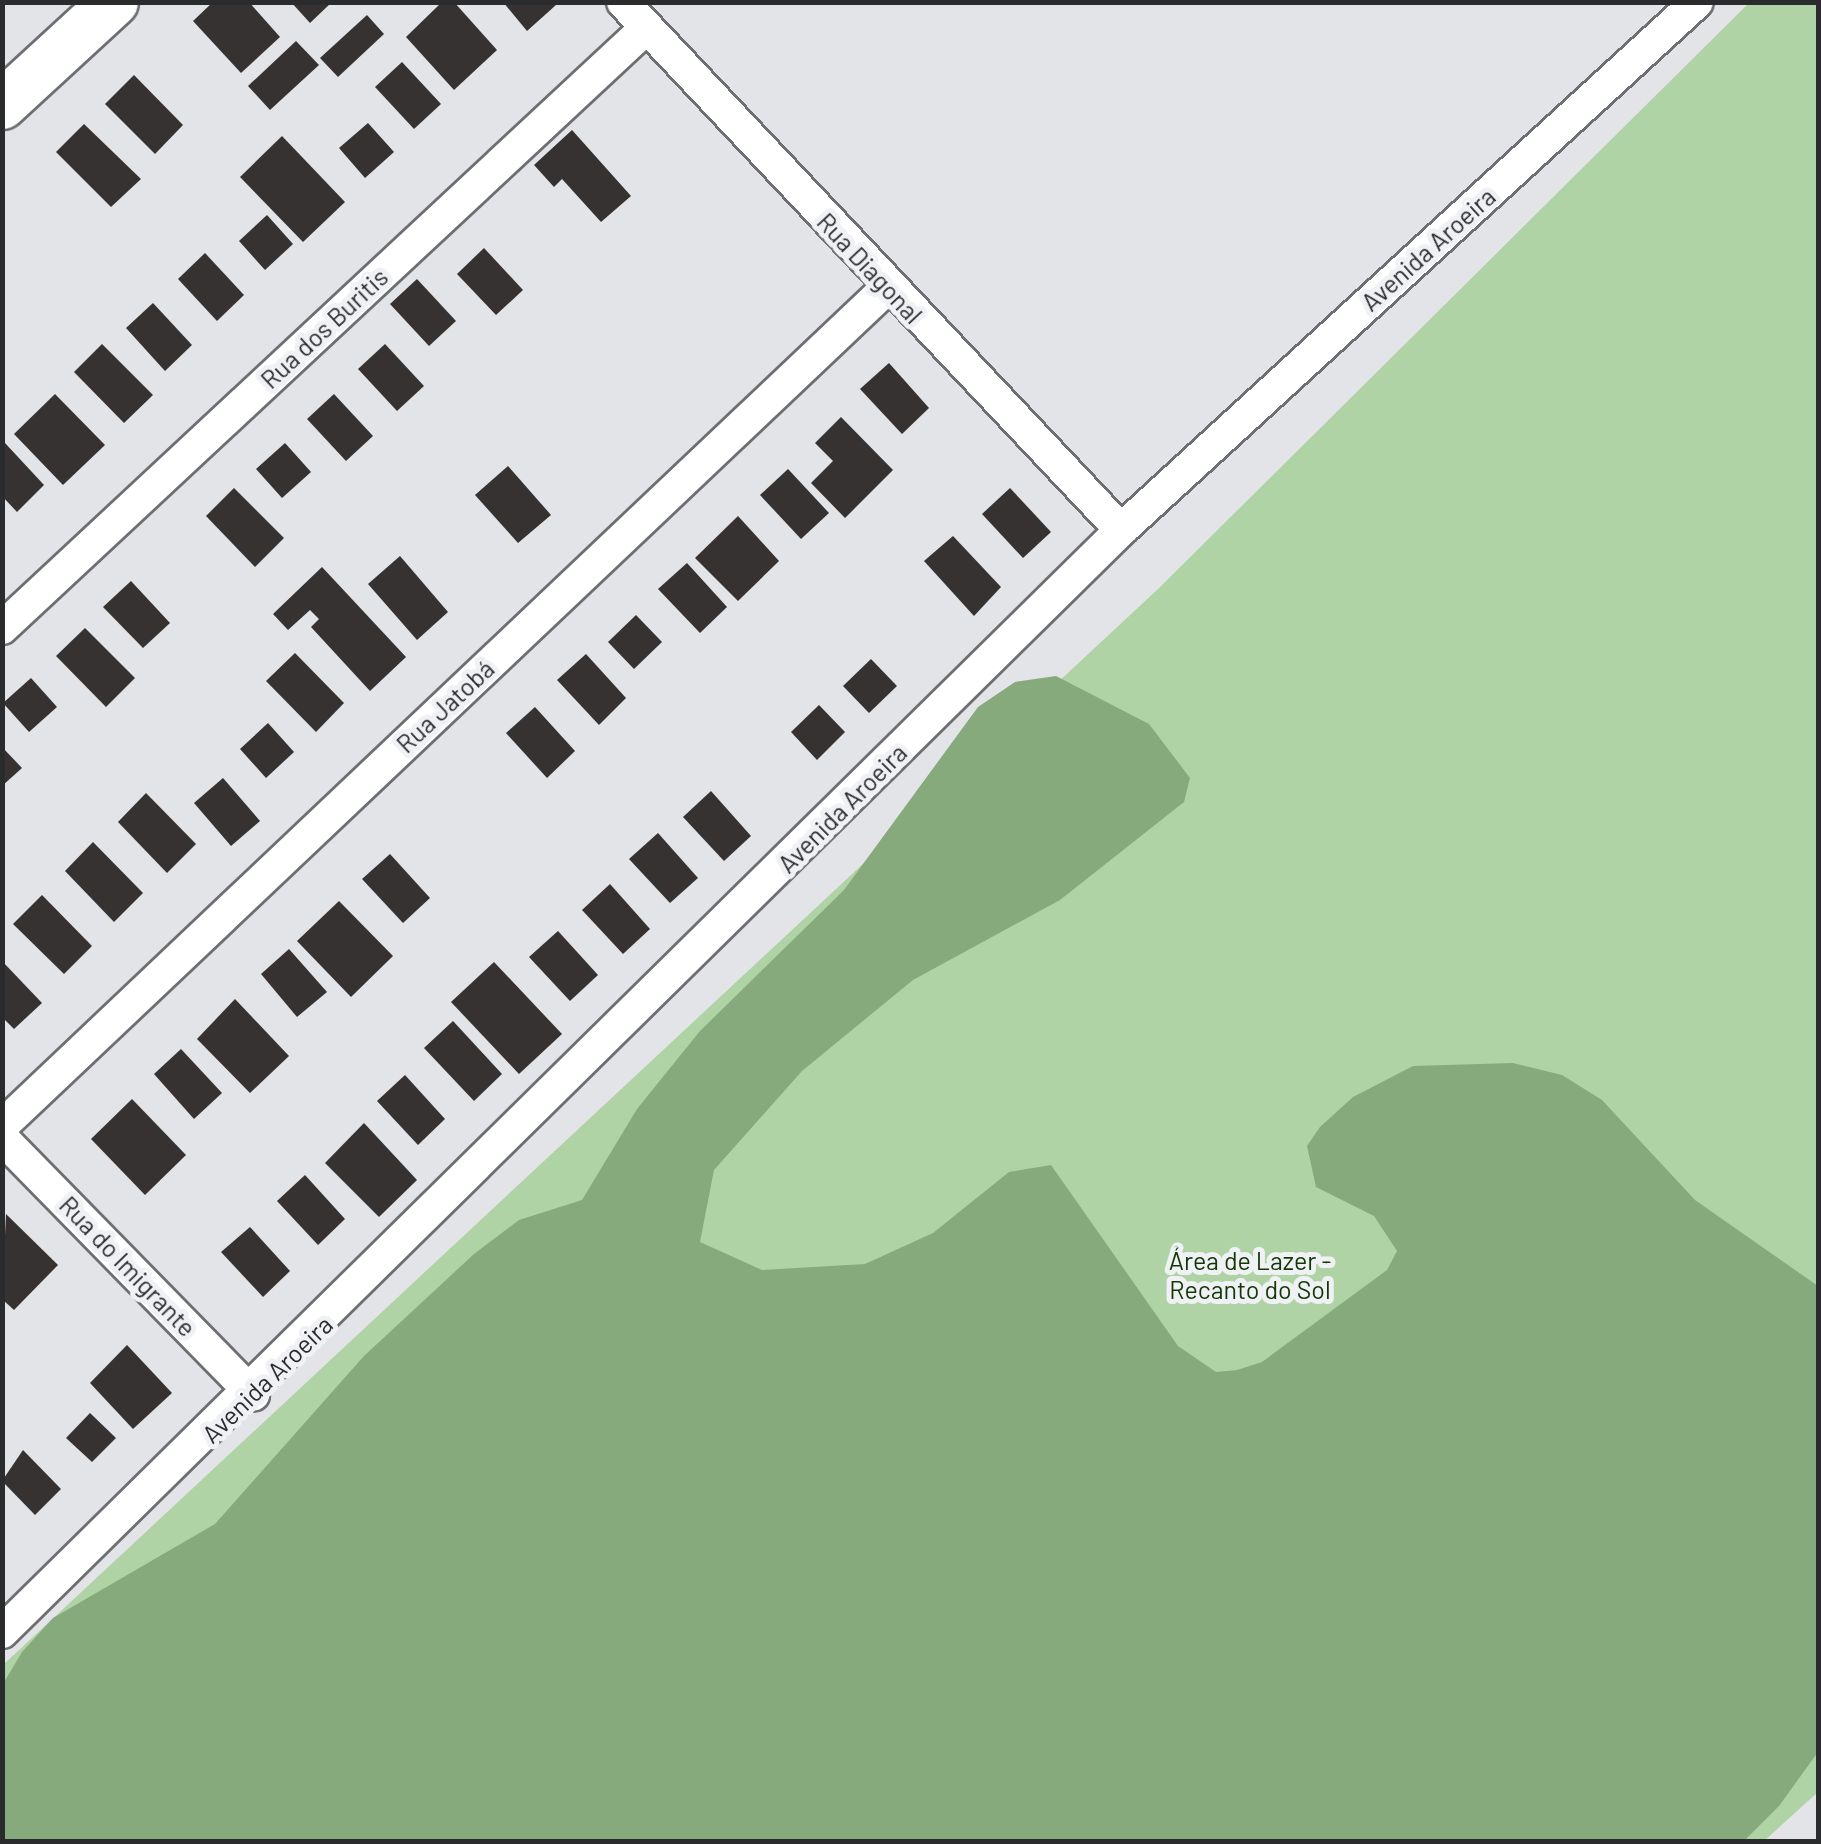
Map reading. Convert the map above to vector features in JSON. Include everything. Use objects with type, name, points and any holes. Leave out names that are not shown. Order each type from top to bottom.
[{"type":"street","points":[[2,105],[114,2]]},
{"type":"street","name":"Rua Diagonal","points":[[623,2],[888,287],[1122,530]]},
{"type":"street","name":"Avenida Aroeira","points":[[2,1632],[253,1394],[1122,530],[1698,2]]},
{"type":"street","name":"Rua dos Buritis","points":[[2,628],[645,28]]},
{"type":"street","name":"Rua Jatobá","points":[[2,1126],[888,287]]},
{"type":"street","name":"Rua do Imigrante","points":[[2,1138],[253,1394]]},
{"type":"green space","name":"Área de Lazer - Recanto do Sol","points":[[1749,3],[1818,3],[1818,1792],[1763,1842],[3,1842],[3,1665],[1158,589]]},
{"type":"green space","points":[[1056,676],[1149,724],[1190,778],[1184,802],[1060,900],[913,980],[802,1071],[714,1170],[700,1242],[762,1270],[865,1264],[933,1233],[1009,1172],[1051,1165],[1178,1346],[1216,1372],[1237,1370],[1262,1362],[1387,1270],[1397,1251],[1374,1216],[1316,1187],[1307,1146],[1320,1127],[1353,1097],[1413,1066],[1513,1063],[1562,1075],[1602,1100],[1695,1200],[1818,1286],[1818,1752],[1779,1806],[1743,1842],[3,1841],[3,1684],[22,1652],[53,1618],[215,1524],[364,1356],[474,1254],[519,1220],[582,1200],[637,1109],[700,1031],[844,890],[978,707],[1015,682]]},
{"type":"building","points":[[213,2],[249,2],[280,37],[241,73],[193,21]]},
{"type":"building","points":[[291,2],[332,2],[310,23]]},
{"type":"building","points":[[442,2],[454,2],[497,50],[454,90],[406,37]]},
{"type":"building","points":[[503,2],[554,2],[556,5],[527,31]]},
{"type":"building","points":[[367,15],[384,34],[338,77],[320,58]]},
{"type":"building","points":[[296,41],[319,65],[270,110],[248,86]]},
{"type":"building","points":[[402,62],[441,104],[414,129],[375,87]]},
{"type":"building","points":[[134,75],[183,125],[155,154],[105,104]]},
{"type":"building","points":[[368,123],[394,152],[365,178],[339,148]]},
{"type":"building","points":[[84,124],[141,179],[111,207],[56,152]]},
{"type":"building","points":[[572,130],[631,196],[601,222],[562,179],[554,187],[534,165]]},
{"type":"building","points":[[282,136],[345,202],[303,242],[240,177]]},
{"type":"building","points":[[267,215],[293,244],[265,270],[239,241]]},
{"type":"building","points":[[484,248],[523,290],[496,315],[457,274]]},
{"type":"building","points":[[205,253],[244,295],[217,321],[178,279]]},
{"type":"building","points":[[417,279],[456,321],[429,346],[390,304]]},
{"type":"building","points":[[153,303],[192,345],[165,371],[126,328]]},
{"type":"building","points":[[102,344],[153,395],[124,423],[74,372]]},
{"type":"building","points":[[385,344],[424,386],[397,411],[358,369]]},
{"type":"building","points":[[889,363],[929,408],[902,434],[860,389]]},
{"type":"building","points":[[55,394],[105,445],[63,485],[14,434]]},
{"type":"building","points":[[334,394],[373,436],[346,461],[307,419]]},
{"type":"building","points":[[841,417],[893,470],[845,518],[811,483],[833,461],[815,443]]},
{"type":"building","points":[[5,443],[44,485],[17,512],[2,496]]},
{"type":"building","points":[[285,443],[311,472],[282,498],[256,469]]},
{"type":"building","points":[[508,466],[551,515],[518,543],[475,495]]},
{"type":"building","points":[[788,469],[829,513],[801,539],[760,495]]},
{"type":"building","points":[[234,488],[284,538],[255,567],[206,516]]},
{"type":"building","points":[[1010,488],[1051,532],[1023,558],[982,514]]},
{"type":"building","points":[[738,516],[779,561],[738,601],[695,558]]},
{"type":"building","points":[[953,536],[1001,587],[974,616],[924,561]]},
{"type":"building","points":[[400,556],[448,612],[417,640],[368,584]]},
{"type":"building","points":[[687,563],[727,607],[700,633],[658,589]]},
{"type":"building","points":[[322,567],[406,657],[370,691],[311,627],[319,619],[310,610],[288,630],[273,614]]},
{"type":"building","points":[[131,581],[170,623],[143,648],[103,607]]},
{"type":"building","points":[[636,615],[662,642],[634,669],[608,642]]},
{"type":"building","points":[[85,628],[135,678],[106,707],[56,656]]},
{"type":"building","points":[[295,653],[344,703],[316,732],[266,681]]},
{"type":"building","points":[[586,654],[626,698],[599,725],[557,680]]},
{"type":"building","points":[[871,659],[897,686],[869,713],[843,686]]},
{"type":"building","points":[[31,678],[57,707],[29,732],[3,703]]},
{"type":"building","points":[[819,705],[845,732],[817,760],[791,732]]},
{"type":"building","points":[[535,707],[575,751],[547,778],[506,733]]},
{"type":"building","points":[[268,723],[294,752],[266,778],[240,749]]},
{"type":"building","points":[[2,747],[22,768],[2,786]]},
{"type":"building","points":[[223,778],[260,821],[231,846],[194,803]]},
{"type":"building","points":[[711,791],[751,836],[724,861],[683,817]]},
{"type":"building","points":[[146,793],[196,844],[167,873],[118,822]]},
{"type":"building","points":[[658,833],[698,878],[670,903],[629,859]]},
{"type":"building","points":[[93,842],[143,893],[114,922],[65,871]]},
{"type":"building","points":[[390,854],[430,898],[403,923],[362,879]]},
{"type":"building","points":[[610,884],[650,929],[623,954],[582,910]]},
{"type":"building","points":[[42,895],[92,946],[64,974],[13,924]]},
{"type":"building","points":[[339,901],[393,956],[351,997],[297,941]]},
{"type":"building","points":[[558,931],[598,975],[570,1001],[529,957]]},
{"type":"building","points":[[289,949],[327,992],[297,1017],[261,974]]},
{"type":"building","points":[[2,961],[42,1003],[14,1029],[2,1017]]},
{"type":"building","points":[[494,962],[562,1034],[519,1074],[451,1002]]},
{"type":"building","points":[[235,999],[289,1056],[250,1093],[197,1039]]},
{"type":"building","points":[[453,1021],[502,1074],[474,1101],[424,1048]]},
{"type":"building","points":[[181,1049],[222,1093],[194,1119],[154,1074]]},
{"type":"building","points":[[405,1075],[445,1119],[418,1145],[377,1101]]},
{"type":"building","points":[[132,1099],[186,1155],[145,1195],[91,1139]]},
{"type":"building","points":[[364,1123],[417,1180],[379,1217],[325,1163]]},
{"type":"building","points":[[305,1175],[345,1219],[318,1245],[277,1201]]},
{"type":"building","points":[[6,1214],[58,1265],[14,1310],[2,1299]]},
{"type":"building","points":[[250,1227],[290,1271],[263,1297],[221,1252]]},
{"type":"building","points":[[127,1345],[172,1393],[133,1429],[90,1383]]},
{"type":"building","points":[[90,1413],[116,1438],[92,1462],[66,1438]]},
{"type":"building","points":[[23,1450],[61,1489],[35,1515],[2,1481]]}]
